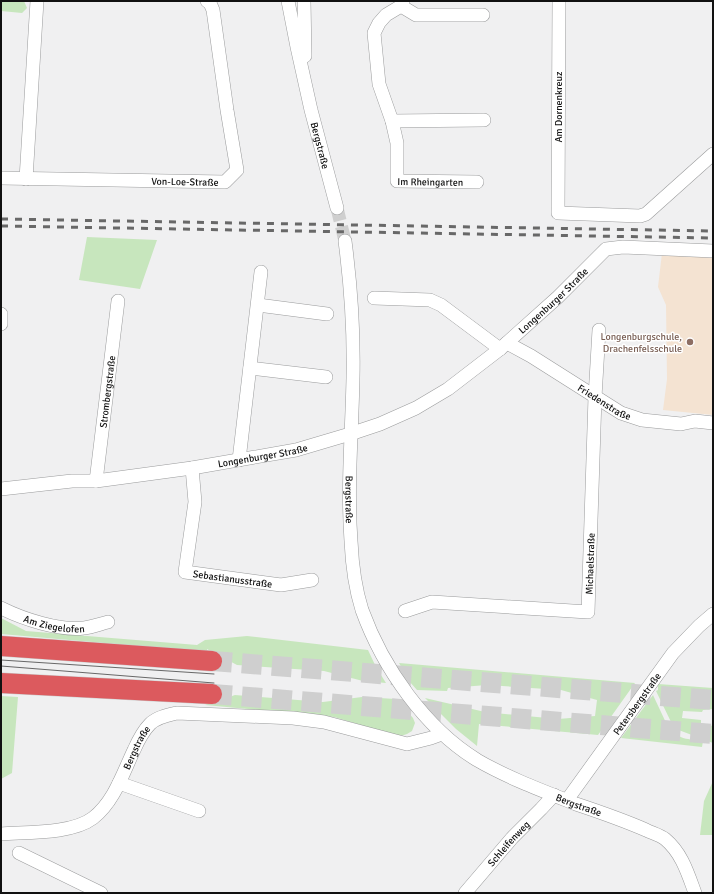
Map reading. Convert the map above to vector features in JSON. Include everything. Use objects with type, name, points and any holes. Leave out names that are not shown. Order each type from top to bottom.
[{"type":"highway","points":[[1,646],[212,661]]},
{"type":"highway","points":[[1,682],[212,694]]},
{"type":"street","points":[[26,179],[32,110],[37,1]]},
{"type":"street","name":"Von-Loe-Straße","points":[[1,178],[225,182],[238,170],[227,110],[213,10],[210,3],[206,1]]},
{"type":"street","name":"Bergstraße","points":[[288,1],[311,110],[337,208]]},
{"type":"street","name":"Bergstraße","points":[[304,1],[305,83]]},
{"type":"street","name":"Am Dornenkreuz","points":[[559,1],[558,213],[640,216],[646,214],[713,154]]},
{"type":"street","name":"Im Rheingarten","points":[[477,182],[397,181],[397,143],[392,121],[379,84],[374,33],[379,23],[386,15],[402,3],[416,15],[483,15]]},
{"type":"street","points":[[392,121],[484,120]]},
{"type":"street","name":"Bergstraße","points":[[345,241],[351,285],[353,333],[349,509],[352,556],[356,586],[362,610],[378,646],[407,694],[442,734],[476,759],[506,775],[664,838],[677,851],[686,868],[695,893]]},
{"type":"street","name":"Longenburger Straße","points":[[1,488],[72,481],[96,481],[192,468],[296,450],[350,434],[416,408],[448,389],[503,346],[558,297],[606,249],[623,247],[713,251]]},
{"type":"street","points":[[239,460],[261,272]]},
{"type":"street","points":[[374,298],[430,300],[441,304],[503,346]]},
{"type":"street","name":"Strombergstraße","points":[[96,481],[118,301]]},
{"type":"street","points":[[258,305],[327,314]]},
{"type":"street","points":[[1,314],[1,324]]},
{"type":"street","name":"Michaelstraße","points":[[405,611],[432,602],[588,612],[595,397],[599,330]]},
{"type":"street","name":"Friedenstraße","points":[[503,346],[531,356],[621,413],[642,420],[681,424],[695,422],[713,423]]},
{"type":"street","points":[[250,368],[326,377]]},
{"type":"street","name":"Sebastianusstraße","points":[[192,468],[195,502],[186,572],[281,585],[312,580]]},
{"type":"street","name":"Am Ziegelofen","points":[[1,608],[26,619],[57,627],[84,628],[108,622]]},
{"type":"street","name":"Petersbergstraße","points":[[567,800],[674,653],[699,626],[713,614]]},
{"type":"street","name":"Bergstraße","points":[[1,834],[68,829],[92,818],[107,803],[139,740],[150,724],[163,716],[178,713],[293,718],[324,722],[407,744],[442,734]]},
{"type":"street","name":"Bergstraße","points":[[118,783],[199,811]]},
{"type":"street","name":"Schleifenweg","points":[[465,893],[512,838],[554,795]]},
{"type":"street","points":[[20,853],[101,893]]},
{"type":"shaded area","name":"Longenburgschule, Drachenfelsschule","points":[[662,253],[713,256],[713,415],[663,410],[667,379],[666,305],[658,287]]},
{"type":"green space","points":[[1,1],[24,1],[27,8],[22,13],[1,11]]},
{"type":"green space","points":[[87,237],[157,240],[140,289],[79,280]]},
{"type":"green space","points":[[1,618],[26,631],[197,645],[205,640],[247,636],[368,650],[386,683],[363,681],[324,671],[237,665],[207,649],[207,652],[1,634]]},
{"type":"green space","points":[[399,663],[635,683],[598,735],[479,724],[477,746],[456,729],[425,698],[485,712],[558,719],[595,716],[597,700],[561,690],[487,685],[448,688],[447,691],[417,690],[409,681]]},
{"type":"green space","points":[[658,684],[713,688],[713,709],[703,710],[702,712],[683,711],[682,718],[701,720],[701,723],[713,726],[713,743],[676,729],[672,724],[656,691],[658,690]]},
{"type":"green space","points":[[235,695],[323,702],[362,697],[396,699],[413,718],[415,723],[412,731],[401,736],[334,717],[205,705]]},
{"type":"green space","points":[[653,695],[668,727],[680,737],[703,741],[702,747],[621,738]]},
{"type":"green space","points":[[1,696],[18,697],[12,773],[1,779]]},
{"type":"green space","points":[[713,781],[713,835],[700,835],[704,801]]},
{"type":"tunnel","points":[[337,208],[345,241]]},
{"type":"tunnel","points":[[212,661],[713,700]]},
{"type":"tunnel","points":[[212,694],[713,734]]},
{"type":"tram line","points":[[1,660],[214,674]]},
{"type":"tram line","points":[[1,666],[214,683]]},
{"type":"railway","points":[[1,219],[713,231]]},
{"type":"railway","points":[[1,226],[713,238]]},
{"type":"place","name":"Longenburgschule, Drachenfelsschule","points":[[690,342]]}]
